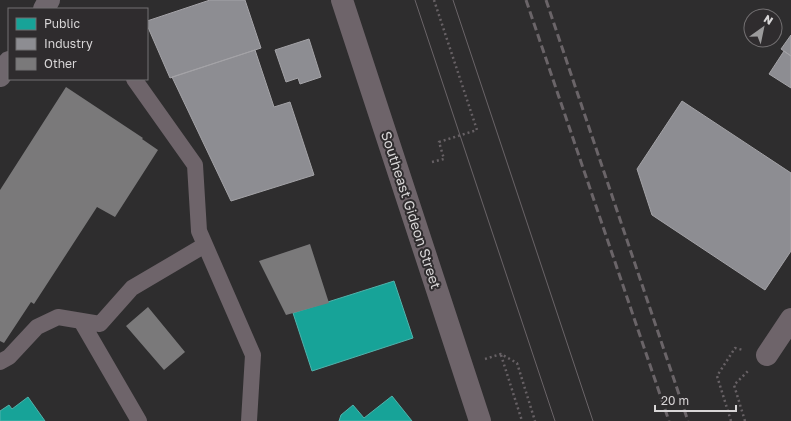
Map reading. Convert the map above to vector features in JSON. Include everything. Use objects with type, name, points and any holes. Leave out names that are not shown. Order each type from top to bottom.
[{"type":"street","name":"Southeast Gideon Street","points":[[342,0],[480,421]]},
{"type":"street","points":[[767,355],[791,319]]},
{"type":"lane","points":[[135,80],[195,165],[199,231],[253,355],[249,421]]},
{"type":"lane","points":[[0,362],[9,357],[37,327],[58,317],[100,324],[132,288],[205,245]]},
{"type":"lane","points":[[80,321],[138,421]]},
{"type":"path","points":[[432,162],[444,159],[439,142],[477,130],[434,0]]},
{"type":"path","points":[[731,421],[717,376],[732,353]]},
{"type":"path","points":[[461,365],[501,354],[517,363],[535,421]]},
{"type":"path","points":[[501,354],[522,421]]},
{"type":"path","points":[[745,421],[734,385],[767,355]]},
{"type":"building: Public","points":[[394,281],[413,338],[312,371],[293,313]]},
{"type":"building: Public","points":[[392,396],[412,421],[339,421],[341,415],[353,405],[364,418]]},
{"type":"building: Public","points":[[28,397],[45,421],[0,421],[0,411],[9,405],[12,409]]},
{"type":"building: Industry","points":[[210,0],[245,0],[261,48],[170,78],[148,27],[148,21]]},
{"type":"building: Industry","points":[[791,35],[791,56],[781,49]]},
{"type":"building: Industry","points":[[309,39],[321,77],[300,84],[298,78],[286,82],[275,50]]},
{"type":"building: Industry","points":[[255,50],[274,107],[290,102],[314,175],[231,201],[172,77]]},
{"type":"building: Industry","points":[[784,51],[791,56],[791,88],[769,74]]},
{"type":"building: Industry","points":[[682,101],[791,173],[791,251],[765,290],[652,215],[637,169]]},
{"type":"building: Other","points":[[66,87],[143,138],[142,139],[158,150],[115,217],[97,207],[34,304],[31,302],[4,343],[0,341],[0,190]]},
{"type":"building: Other","points":[[310,244],[329,303],[286,315],[259,261]]},
{"type":"building: Other","points":[[148,307],[185,352],[164,370],[126,326]]},
{"type":"tram line","points":[[415,0],[555,421]]},
{"type":"tram line","points":[[453,0],[593,421]]},
{"type":"railway","points":[[526,0],[669,421]]},
{"type":"railway","points":[[546,0],[688,421]]}]
